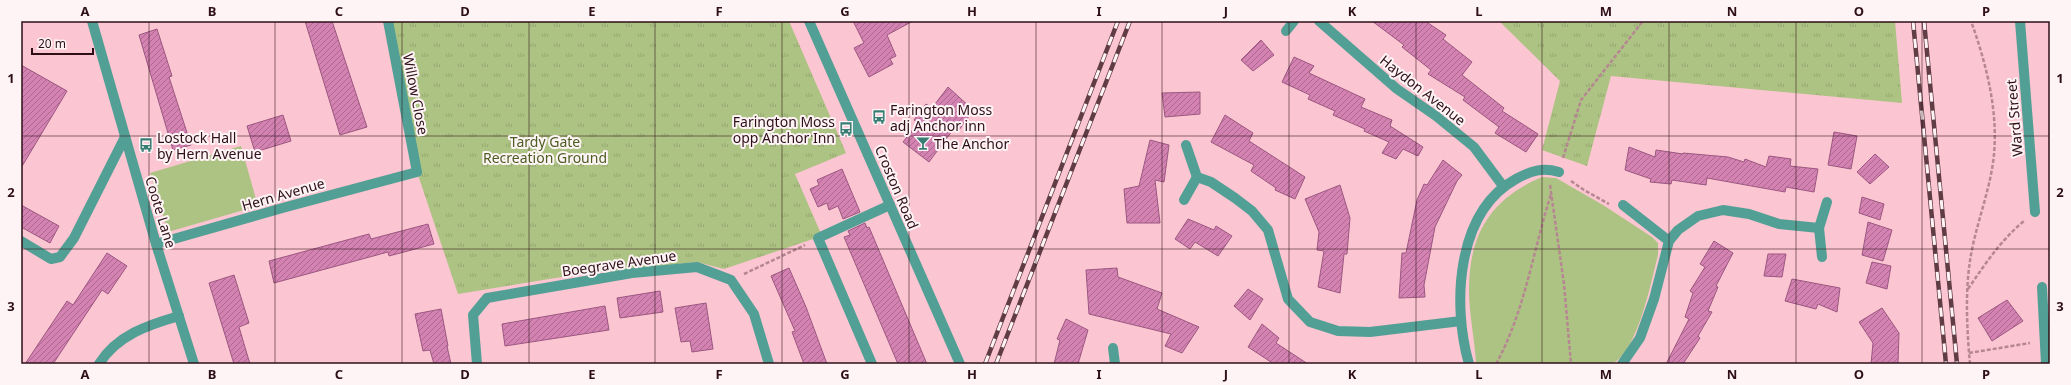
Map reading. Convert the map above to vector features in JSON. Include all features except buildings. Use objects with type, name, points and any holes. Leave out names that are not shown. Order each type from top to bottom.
[{"type":"street","name":"Coote Lane","points":[[92,21],[156,244],[194,364]]},
{"type":"street","name":"Willow Close","points":[[388,21],[417,172]]},
{"type":"street","name":"Croston Road","points":[[809,21],[960,364]]},
{"type":"street","points":[[1286,31],[1294,21]]},
{"type":"street","name":"Haydon Avenue","points":[[1319,21],[1397,89],[1436,116],[1474,147],[1503,186]]},
{"type":"street","name":"Ward Street","points":[[2020,21],[2035,212]]},
{"type":"street","points":[[21,240],[52,259],[60,257],[74,238],[125,137]]},
{"type":"street","points":[[1184,200],[1197,177],[1186,145]]},
{"type":"street","points":[[1469,364],[1460,321],[1461,283],[1466,248],[1477,218],[1503,186],[1527,173],[1547,168],[1559,172]]},
{"type":"street","name":"Hern Avenue","points":[[156,244],[417,172]]},
{"type":"street","points":[[1197,177],[1211,182],[1235,198],[1252,211],[1268,230],[1288,299],[1310,322],[1338,331],[1370,332],[1460,321]]},
{"type":"street","points":[[1822,257],[1819,228],[1827,202]]},
{"type":"street","points":[[872,364],[818,238],[890,205]]},
{"type":"street","points":[[1623,206],[1669,241]]},
{"type":"street","points":[[1622,364],[1640,338],[1654,299],[1669,241],[1678,230],[1698,216],[1723,210],[1749,214],[1779,224],[1819,228]]},
{"type":"street","name":"Boegrave Avenue","points":[[477,364],[473,315],[487,298],[632,273],[697,267],[731,280]]},
{"type":"street","points":[[731,280],[754,314],[769,364]]},
{"type":"street","points":[[2042,287],[2046,364]]},
{"type":"street","points":[[99,364],[112,349],[131,333],[147,326],[179,316]]},
{"type":"street","points":[[1113,348],[1115,364]]},
{"type":"path","points":[[1623,206],[1615,206],[1584,190],[1559,172],[1581,100],[1642,21]]},
{"type":"path","points":[[1970,364],[1968,289],[1970,261],[1994,155],[1993,110],[1986,68],[1971,21]]},
{"type":"path","points":[[1547,168],[1564,284],[1571,364]]},
{"type":"path","points":[[1496,364],[1518,314],[1529,278],[1538,232],[1551,191]]},
{"type":"path","points":[[1968,289],[1993,252],[2010,232],[2035,212]]},
{"type":"path","points":[[731,280],[818,238]]},
{"type":"path","points":[[1969,353],[2044,341]]},
{"type":"green space","name":"Tardy Gate Recreation Ground","points":[[388,21],[789,21],[846,153],[795,174],[822,236],[724,269],[697,262],[580,274],[458,294],[417,172]]},
{"type":"green space","points":[[1499,21],[1895,21],[1902,103],[1611,76],[1587,166],[1542,150],[1560,81]]},
{"type":"green space","points":[[241,146],[258,206],[168,232],[150,173]]},
{"type":"green space","points":[[1542,177],[1556,178],[1603,205],[1652,237],[1658,243],[1658,255],[1652,282],[1636,331],[1621,357],[1612,364],[1476,364],[1469,290],[1473,252],[1478,236],[1486,221],[1496,208],[1509,196]]},
{"type":"railway","points":[[985,364],[1118,21]]},
{"type":"railway","points":[[996,364],[1130,21]]},
{"type":"railway","points":[[1913,21],[1946,364]]},
{"type":"railway","points":[[1924,21],[1957,364]]},
{"type":"place","name":"Farington Moss adj Anchor inn","points":[[879,117]]},
{"type":"place","name":"Farington Moss opp Anchor Inn","points":[[846,129]]},
{"type":"place","name":"The Anchor","points":[[923,143]]},
{"type":"place","name":"Lostock Hall by Hern Avenue","points":[[146,145]]}]
